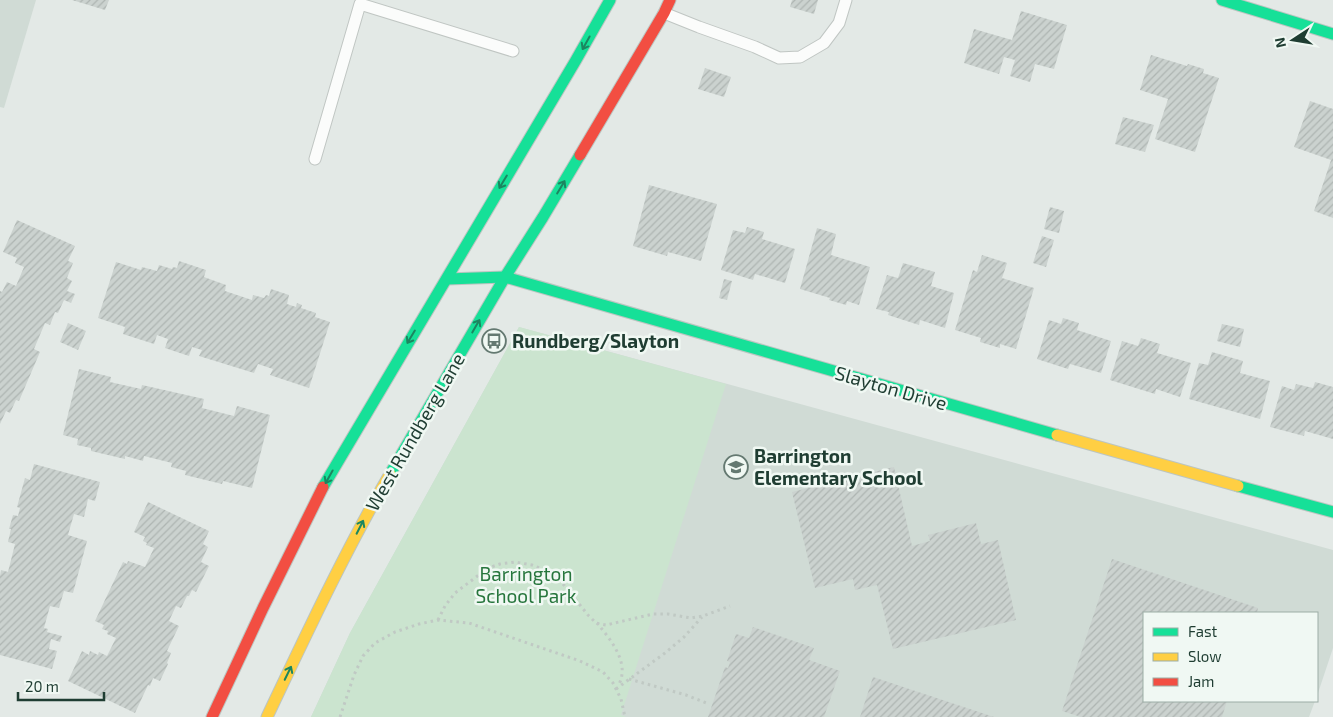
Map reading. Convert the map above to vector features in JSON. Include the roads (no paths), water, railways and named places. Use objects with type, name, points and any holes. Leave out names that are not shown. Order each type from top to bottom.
[{"type":"main road","points":[[212,717],[263,608],[328,478],[610,0]]},
{"type":"main road","name":"West Rundberg Lane","points":[[268,717],[328,590],[371,508],[505,277],[543,217],[670,0]]},
{"type":"main road","points":[[1222,0],[1333,34]]},
{"type":"main road","name":"Slayton Drive","points":[[447,279],[505,277],[1146,461],[1333,512]]},
{"type":"lane","points":[[664,13],[780,58],[800,57],[824,43],[839,23],[846,0]]},
{"type":"lane","points":[[315,159],[361,2],[513,51]]},
{"type":"place","name":"Rundberg/Slayton","points":[[494,341]]},
{"type":"place","name":"Barrington Elementary School","points":[[736,467]]},
{"type":"park label","name":"Barrington School Park","points":[[526,585]]}]
